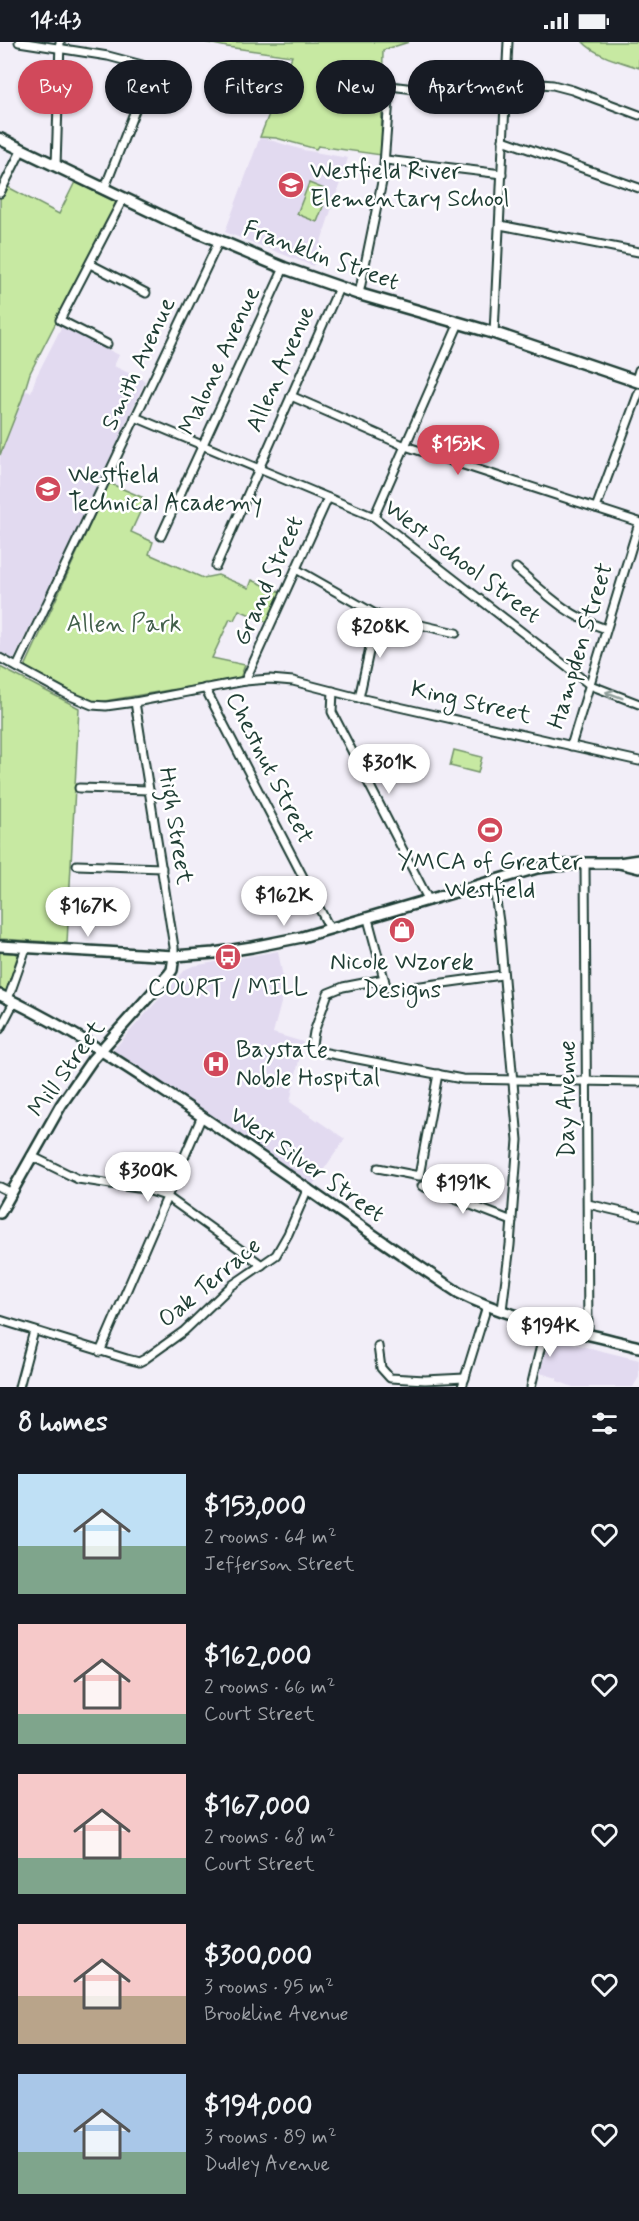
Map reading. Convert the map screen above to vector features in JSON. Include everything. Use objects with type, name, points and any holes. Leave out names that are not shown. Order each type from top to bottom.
[{"type":"main road","name":"Franklin Street","points":[[0,139],[123,199],[284,268],[339,288],[638,377]]},
{"type":"main road","points":[[0,946],[174,956],[248,948],[368,919],[537,868],[639,860]]},
{"type":"main road","points":[[619,863],[639,868]]},
{"type":"main road","name":"Mill Street","points":[[0,1213],[61,1105],[100,1050],[169,974],[172,970],[174,956]]},
{"type":"main road","name":"West Silver Street","points":[[7,999],[100,1050],[202,1116],[459,1293],[487,1306],[546,1324],[639,1347]]},
{"type":"street","points":[[19,42],[60,45],[142,65],[145,69],[144,87],[104,190]]},
{"type":"street","points":[[507,60],[508,42]]},
{"type":"street","points":[[56,166],[60,45]]},
{"type":"street","points":[[545,84],[572,90],[639,115]]},
{"type":"street","points":[[359,294],[386,160],[390,86],[408,88]]},
{"type":"street","points":[[494,333],[505,114]]},
{"type":"street","points":[[504,140],[639,188]]},
{"type":"street","points":[[0,193],[22,149]]},
{"type":"street","points":[[386,160],[502,174]]},
{"type":"street","points":[[107,344],[60,320],[123,199]]},
{"type":"street","points":[[500,225],[639,252]]},
{"type":"street","name":"Smith Avenue","points":[[17,667],[219,241]]},
{"type":"street","points":[[90,264],[146,293]]},
{"type":"street","name":"Malone Avenue","points":[[161,536],[284,268]]},
{"type":"street","name":"Allen Avenue","points":[[216,566],[339,288]]},
{"type":"street","points":[[374,517],[459,323]]},
{"type":"street","points":[[596,508],[639,392]]},
{"type":"street","points":[[291,396],[405,446],[639,522]]},
{"type":"street","name":"West School Street","points":[[135,417],[374,517],[590,685],[639,704]]},
{"type":"street","name":"Grand Street","points":[[246,681],[328,498]]},
{"type":"street","name":"Hampden Street","points":[[571,746],[639,522]]},
{"type":"street","points":[[296,568],[377,615],[456,633]]},
{"type":"street","points":[[516,568],[564,610],[588,623],[606,629]]},
{"type":"street","points":[[359,698],[377,615]]},
{"type":"street","points":[[0,658],[17,667]]},
{"type":"street","name":"King Street","points":[[17,667],[81,702],[98,706],[135,702],[246,681],[270,679],[293,681],[639,761]]},
{"type":"street","name":"Chestnut Street","points":[[205,688],[330,929]]},
{"type":"street","points":[[333,691],[332,712],[429,901]]},
{"type":"street","name":"High Street","points":[[135,702],[174,956]]},
{"type":"street","points":[[79,788],[149,790]]},
{"type":"street","name":"Day Avenue","points":[[585,863],[588,1335]]},
{"type":"street","points":[[77,865],[162,868]]},
{"type":"street","points":[[493,880],[499,922],[518,1140],[502,1310]]},
{"type":"street","points":[[368,919],[386,986],[392,990],[502,975]]},
{"type":"street","points":[[0,1029],[7,999],[26,948]]},
{"type":"street","points":[[384,979],[332,990],[326,997],[320,1014],[311,1050],[473,1080],[639,1082]]},
{"type":"street","points":[[378,1168],[419,1176],[438,1074]]},
{"type":"street","points":[[0,1320],[100,1352],[202,1116]]},
{"type":"street","points":[[31,1156],[78,1179],[144,1189],[166,1196],[262,1265]]},
{"type":"street","points":[[422,1186],[512,1221]]},
{"type":"street","points":[[0,1187],[12,1193]]},
{"type":"street","name":"Oak Terrace","points":[[100,1352],[139,1362],[163,1347],[231,1286],[276,1256],[308,1188]]},
{"type":"street","points":[[588,1204],[639,1216]]},
{"type":"street","points":[[462,1387],[487,1306]]},
{"type":"street","points":[[531,1387],[546,1324]]},
{"type":"street","points":[[20,1387],[34,1331]]},
{"type":"street","points":[[378,1346],[381,1368],[390,1378],[425,1380],[465,1377]]},
{"type":"shaded area","name":"Westfield River Elementary School","points":[[260,137],[303,150],[348,158],[313,266],[225,232]]},
{"type":"shaded area","name":"Westfield Technical Academy","points":[[62,326],[119,355],[114,366],[145,381],[80,524],[13,661],[0,655],[0,455],[24,391],[31,392],[36,377]]},
{"type":"shaded area","name":"Baystate Noble Hospital","points":[[278,951],[285,988],[273,1033],[303,1042],[290,1102],[345,1139],[313,1185],[113,1050],[186,969]]},
{"type":"shaded area","points":[[549,1338],[639,1360],[639,1377],[633,1387],[573,1387],[557,1381],[557,1378],[540,1373]]},
{"type":"green space","points":[[204,42],[409,42],[383,50],[383,60],[316,60],[316,114],[382,114],[381,155],[318,146],[316,149],[276,138],[260,137],[269,114],[304,114],[304,60],[290,60],[292,56]]},
{"type":"green space","points":[[583,42],[639,42],[639,68],[602,55]]},
{"type":"green space","points":[[75,182],[116,202],[30,373],[0,455],[0,198],[6,186],[59,214]]},
{"type":"green space","points":[[309,183],[329,191],[317,222],[297,214]]},
{"type":"green space","name":"Allen Park","points":[[109,483],[146,499],[131,532],[153,542],[149,554],[203,578],[218,575],[249,588],[252,580],[280,592],[267,622],[239,610],[234,620],[230,619],[212,658],[245,665],[240,678],[93,703],[25,667]]},
{"type":"green space","points":[[0,667],[79,708],[67,943],[0,939]]},
{"type":"green space","points":[[454,750],[482,757],[478,773],[450,766]]},
{"type":"green space","points":[[0,952],[18,955],[4,993],[0,991]]},
{"type":"place","name":"Westfield River Elementary School","points":[[291,185]]},
{"type":"place","name":"Westfield Technical Academy","points":[[48,489]]},
{"type":"place","name":"YMCA of Greater Westfield","points":[[490,830]]},
{"type":"place","name":"Nicole Wzorek Designs","points":[[402,930]]},
{"type":"place","name":"COURT / MILL","points":[[228,957]]},
{"type":"place","name":"Baystate Noble Hospital","points":[[216,1064]]}]
